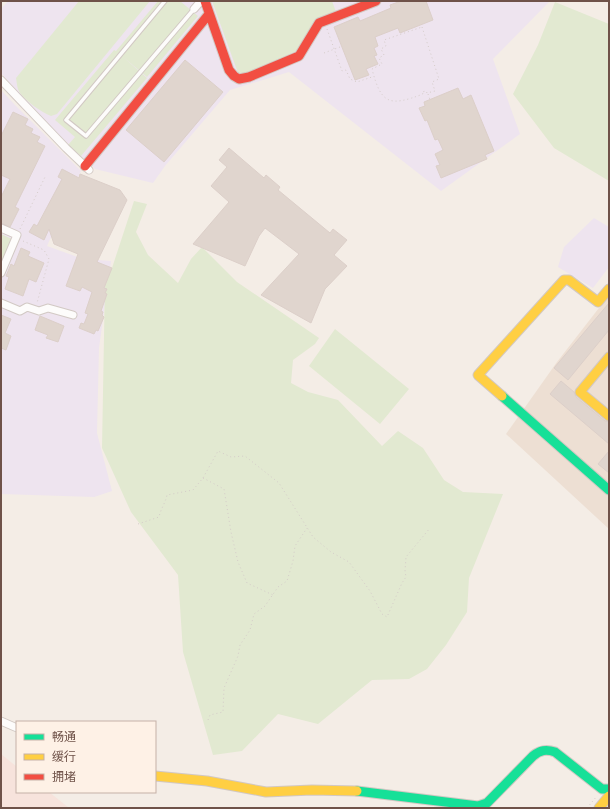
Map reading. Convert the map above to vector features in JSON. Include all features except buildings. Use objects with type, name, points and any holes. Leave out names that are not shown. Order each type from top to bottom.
[{"type":"street","points":[[194,9],[201,1]]},
{"type":"street","points":[[205,1],[230,70],[234,76],[239,79],[249,77],[299,56],[319,22],[375,1]]},
{"type":"street","points":[[1,80],[87,168],[209,14]]},
{"type":"street","points":[[1,228],[17,235],[1,274]]},
{"type":"street","points":[[609,289],[598,302],[569,280],[564,280],[478,375],[609,490]]},
{"type":"street","points":[[1,303],[20,311],[27,307],[39,311],[48,308],[73,315]]},
{"type":"street","points":[[609,357],[580,392],[609,416]]},
{"type":"street","points":[[1,721],[16,728]]},
{"type":"street","points":[[156,776],[207,781],[266,792],[351,790],[478,806],[488,803],[533,756],[539,751],[547,748],[555,752],[606,789]]},
{"type":"street","points":[[599,808],[609,796]]},
{"type":"lane","points":[[165,1],[66,120],[86,136],[194,9]]},
{"type":"path","points":[[422,26],[439,79],[432,82],[435,91],[427,93],[426,91],[422,92],[423,94],[404,101],[391,101],[383,96],[372,76],[372,69],[382,64],[380,58],[384,55],[381,49],[386,46],[384,40],[422,26]]},
{"type":"path","points":[[327,29],[342,71],[346,70],[350,79],[357,82],[372,76]]},
{"type":"path","points":[[324,53],[340,47]]},
{"type":"path","points":[[427,93],[430,100]]},
{"type":"path","points":[[35,310],[49,259],[44,250],[23,240],[17,235],[45,177]]},
{"type":"path","points":[[138,524],[159,517],[161,508],[166,502],[167,495],[193,490],[203,478],[218,451],[231,457],[246,456],[279,483],[313,537],[331,552],[349,562],[370,591],[382,614],[387,617],[406,577],[406,557],[430,528]]},
{"type":"path","points":[[203,478],[224,489],[236,555],[247,583],[273,595]]},
{"type":"path","points":[[208,720],[210,715],[223,712],[224,688],[238,656],[240,645],[250,630],[254,614],[264,606],[278,587],[287,581],[293,561],[295,546],[308,528]]},
{"type":"path","points":[[587,808],[606,789]]},
{"type":"shaded area","points":[[8,1],[550,1],[493,59],[520,134],[441,191],[289,72],[230,90],[165,166],[153,183],[95,169],[41,118],[1,73],[1,9]]},
{"type":"shaded area","points":[[1,90],[81,171],[47,246],[83,259],[111,261],[99,348],[97,433],[112,491],[94,497],[1,494]]},
{"type":"shaded area","points":[[594,218],[609,227],[609,267],[593,288],[558,267],[564,247]]},
{"type":"shaded area","points":[[609,295],[609,529],[506,434],[557,362]]},
{"type":"shaded area","points":[[1,754],[16,766],[16,793],[50,793],[69,808],[1,808]]},
{"type":"green space","points":[[79,1],[150,1],[57,114],[51,116],[26,100],[18,90],[16,78]]},
{"type":"green space","points":[[158,1],[180,1],[198,16],[147,77],[122,56],[147,78],[81,156],[68,145],[75,137],[55,120],[114,50],[116,51]]},
{"type":"green space","points":[[212,1],[332,1],[336,12],[318,19],[296,51],[247,77],[238,73]]},
{"type":"green space","points":[[555,2],[609,24],[609,181],[554,148],[513,94],[538,45]]},
{"type":"green space","points":[[134,201],[147,204],[136,232],[148,255],[178,283],[191,259],[202,247],[237,282],[319,338],[315,344],[293,360],[291,383],[308,392],[338,400],[382,446],[398,431],[423,448],[444,480],[463,492],[503,494],[469,578],[467,612],[446,645],[427,669],[409,679],[372,680],[318,724],[278,714],[242,751],[213,755],[183,652],[178,575],[131,512],[102,448],[105,280],[112,268]]},
{"type":"green space","points":[[1,234],[12,239],[1,266]]},
{"type":"green space","points":[[335,329],[409,389],[380,424],[309,366]]},
{"type":"traffic: fast","points":[[502,396],[609,490]]},
{"type":"traffic: fast","points":[[357,791],[478,806],[487,803],[533,756],[538,752],[546,750],[555,752],[602,789],[609,789]]},
{"type":"traffic: slow","points":[[502,396],[478,375],[564,280],[569,280],[598,302],[609,289]]},
{"type":"traffic: slow","points":[[609,357],[580,392],[609,416]]},
{"type":"traffic: slow","points":[[156,776],[207,781],[266,792],[312,790],[357,791]]},
{"type":"traffic: slow","points":[[599,808],[609,796]]},
{"type":"traffic: jam","points":[[205,1],[229,70],[239,79],[249,77],[299,56],[319,23],[376,1]]},
{"type":"traffic: jam","points":[[85,166],[209,14]]}]
